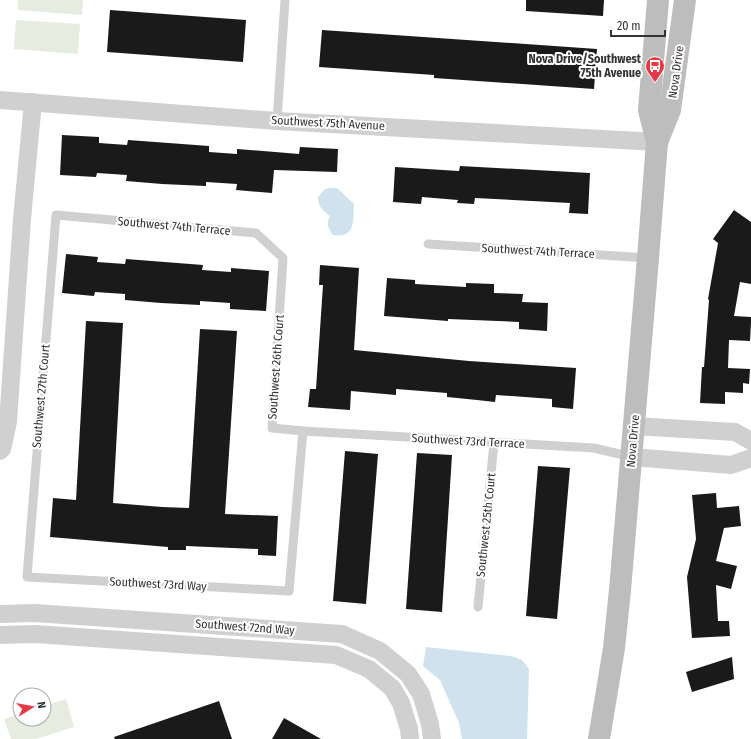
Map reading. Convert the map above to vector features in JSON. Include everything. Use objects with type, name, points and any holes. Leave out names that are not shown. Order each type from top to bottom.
[{"type":"street","name":"Nova Drive","points":[[657,142],[649,110],[658,0]]},
{"type":"street","name":"Nova Drive","points":[[599,739],[614,648],[632,457],[657,142],[670,110],[685,0]]},
{"type":"street","name":"Southwest 75th Avenue","points":[[0,100],[277,121],[657,142]]},
{"type":"street","points":[[0,451],[2,449],[8,422],[22,219],[33,102]]},
{"type":"street","points":[[634,426],[735,432],[751,441]]},
{"type":"street","points":[[632,457],[731,465],[751,458]]},
{"type":"street","name":"Southwest 72nd Way","points":[[0,614],[35,613],[342,634],[380,651],[408,674],[421,694],[430,724],[432,739]]},
{"type":"street","name":"Southwest 72nd Way","points":[[0,635],[34,634],[336,655],[369,669],[392,688],[401,703],[409,729],[410,739]]},
{"type":"lane","points":[[277,121],[285,0]]},
{"type":"lane","name":"Southwest 74th Terrace","points":[[56,215],[256,233],[283,258]]},
{"type":"lane","name":"Southwest 27th Court","points":[[27,577],[56,215]]},
{"type":"lane","name":"Southwest 74th Terrace","points":[[428,244],[648,258]]},
{"type":"lane","name":"Southwest 26th Court","points":[[283,258],[272,428],[303,431]]},
{"type":"lane","name":"Southwest 73rd Way","points":[[27,577],[289,591],[303,431]]},
{"type":"lane","name":"Southwest 73rd Terrace","points":[[303,431],[594,448],[632,457]]},
{"type":"lane","name":"Southwest 25th Court","points":[[478,607],[494,443]]},
{"type":"shaded area","points":[[18,0],[83,0],[82,15],[18,10]]},
{"type":"shaded area","points":[[16,20],[80,24],[78,54],[14,49]]},
{"type":"shaded area","points":[[66,699],[74,727],[36,739],[11,739],[4,719],[12,716],[12,727],[52,727],[52,703]]},
{"type":"water","points":[[325,189],[338,189],[354,204],[352,227],[346,234],[333,235],[328,226],[330,216],[323,210],[319,203],[318,197]]},
{"type":"water","points":[[426,647],[511,656],[522,660],[529,669],[527,739],[462,739],[459,723],[440,680],[423,666]]},
{"type":"building","points":[[526,0],[604,0],[603,16],[526,11]]},
{"type":"building","points":[[110,10],[246,20],[243,62],[107,52]]},
{"type":"building","points":[[322,30],[597,49],[594,89],[434,78],[434,75],[319,67]]},
{"type":"building","points":[[62,135],[99,137],[99,143],[127,145],[128,140],[209,146],[209,152],[237,154],[237,149],[299,154],[300,147],[338,149],[337,172],[274,170],[272,193],[236,190],[237,184],[206,182],[206,186],[162,184],[126,181],[127,175],[97,173],[96,177],[60,175]]},
{"type":"building","points":[[460,166],[590,173],[588,214],[569,213],[570,203],[475,198],[474,204],[457,203],[458,200],[422,197],[421,204],[393,202],[395,167],[459,171]]},
{"type":"building","points":[[734,210],[751,222],[751,284],[740,282],[734,316],[751,317],[751,323],[750,341],[729,340],[728,368],[750,369],[749,384],[743,383],[743,393],[725,392],[725,404],[700,403],[702,367],[704,367],[708,299],[718,243],[713,239]]},
{"type":"building","points":[[66,254],[98,257],[97,262],[125,264],[126,259],[203,265],[202,270],[231,272],[231,268],[269,271],[266,311],[230,309],[230,303],[200,301],[200,305],[161,303],[125,300],[125,294],[95,292],[94,296],[62,293]]},
{"type":"building","points":[[320,265],[359,268],[354,350],[469,361],[576,368],[573,409],[552,407],[552,399],[496,395],[495,402],[447,397],[447,393],[396,389],[396,395],[351,391],[350,410],[308,407],[310,389],[316,389],[323,285],[319,285]]},
{"type":"building","points":[[387,278],[415,280],[415,284],[466,287],[466,283],[494,284],[494,293],[523,294],[522,302],[548,303],[547,331],[519,329],[519,322],[448,319],[448,321],[384,316]]},
{"type":"building","points":[[86,321],[123,323],[113,503],[162,507],[189,508],[200,329],[237,331],[225,514],[278,516],[276,556],[258,555],[258,549],[186,546],[186,550],[168,550],[168,547],[50,537],[53,498],[76,500]]},
{"type":"building","points":[[345,451],[378,454],[366,604],[333,601]]},
{"type":"building","points":[[417,453],[452,455],[442,612],[406,609]]},
{"type":"building","points":[[538,466],[570,468],[557,619],[526,616]]},
{"type":"building","points":[[716,493],[717,508],[739,506],[741,526],[724,528],[716,561],[737,566],[731,589],[716,585],[718,621],[729,621],[730,636],[692,638],[687,577],[696,539],[692,495]]},
{"type":"building","points":[[732,657],[734,679],[692,692],[686,672]]},
{"type":"building","points":[[219,701],[232,739],[115,739],[114,737]]},
{"type":"building","points":[[284,718],[321,739],[272,739]]},
{"type":"place","name":"Nova Drive/Southwest 75th Avenue","points":[[655,83]]}]
